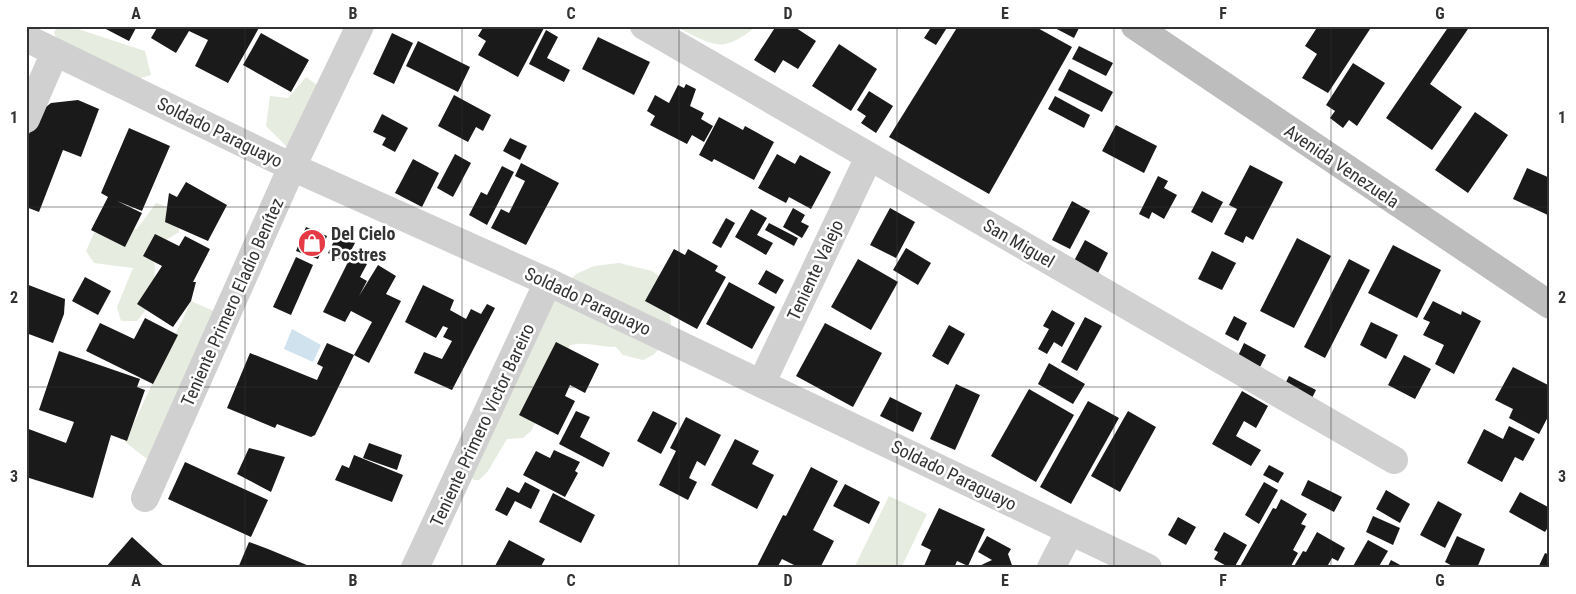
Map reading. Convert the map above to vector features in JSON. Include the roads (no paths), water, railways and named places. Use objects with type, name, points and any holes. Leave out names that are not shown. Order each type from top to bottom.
[{"type":"main road","name":"Avenida Venezuela","points":[[1135,26],[1550,305]]},
{"type":"street","name":"Teniente Primero Eladio Benítez","points":[[145,498],[292,168],[360,26]]},
{"type":"street","name":"San Miguel","points":[[644,26],[1394,460]]},
{"type":"street","name":"Soldado Paraguayo","points":[[26,38],[292,168],[548,282],[762,382],[1148,568]]},
{"type":"street","points":[[26,119],[55,52]]},
{"type":"street","name":"Teniente Valejo","points":[[762,382],[869,157]]},
{"type":"street","name":"Teniente Primero Victor Bareiro","points":[[421,566],[548,282]]},
{"type":"street","points":[[1051,568],[1070,531]]},
{"type":"water","points":[[292,329],[321,345],[313,362],[284,349]]},
{"type":"place","name":"Del Cielo Postres","points":[[312,243]]}]
